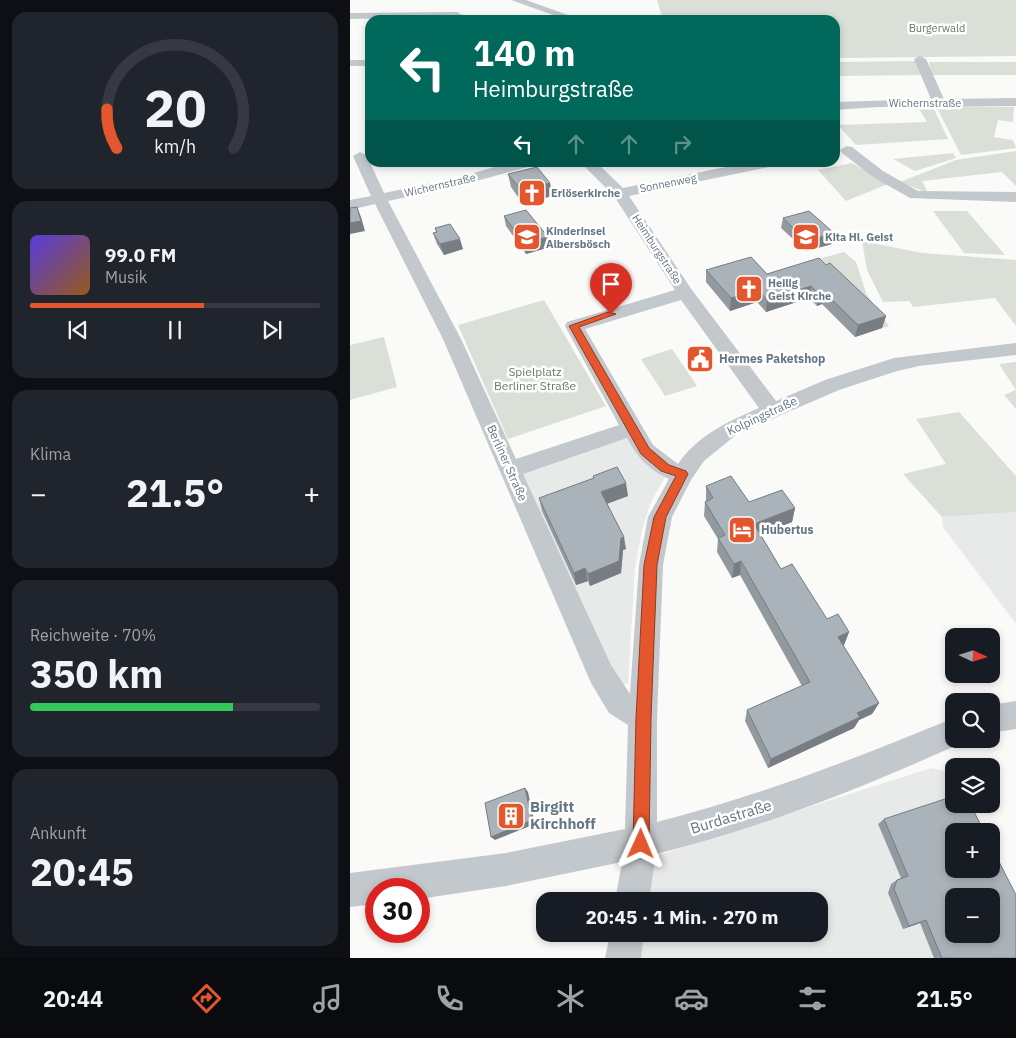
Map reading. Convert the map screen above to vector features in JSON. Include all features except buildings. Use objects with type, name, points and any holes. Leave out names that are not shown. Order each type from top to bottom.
[{"type":"street","points":[[516,0],[562,15]]},
{"type":"street","points":[[404,15],[457,14]]},
{"type":"street","points":[[350,16],[365,16]]},
{"type":"street","points":[[920,59],[939,102]]},
{"type":"street","points":[[350,63],[365,63]]},
{"type":"street","name":"Wichernstraße","points":[[840,106],[939,102],[1016,102]]},
{"type":"street","points":[[841,148],[878,174],[915,195],[1016,197]]},
{"type":"street","points":[[360,156],[378,200]]},
{"type":"street","name":"Wichernstraße","points":[[350,205],[378,200],[510,167]]},
{"type":"street","name":"Heimburgstraße","points":[[592,167],[620,193],[685,292],[771,410]]},
{"type":"street","name":"Sonnenweg","points":[[620,193],[749,167]]},
{"type":"street","name":"Berliner Straße","points":[[378,200],[431,294],[601,674],[619,703],[643,718]]},
{"type":"street","name":"Heimburgstraße","points":[[682,474],[655,461],[645,451],[574,326],[685,292]]},
{"type":"street","name":"Kolpingstraße","points":[[633,892],[641,844],[643,718],[651,565],[660,517],[682,474],[696,455],[730,429],[832,384],[894,365],[928,358],[1016,349]]},
{"type":"street","points":[[510,470],[633,428]]},
{"type":"street","points":[[1000,718],[1016,715]]},
{"type":"street","name":"Burdastraße","points":[[350,890],[417,884],[521,869],[641,844],[791,799],[927,746],[945,737]]},
{"type":"street","points":[[623,958],[626,942]]},
{"type":"shaded area","points":[[620,438],[629,439],[651,466],[665,477],[651,502],[642,530],[635,567],[628,684],[615,686],[521,480],[524,472]]},
{"type":"shaded area","points":[[1016,512],[1016,624],[943,527],[942,517]]},
{"type":"shaded area","points":[[931,768],[945,772],[945,813],[954,813],[954,823],[945,823],[945,878],[994,878],[996,888],[945,888],[945,943],[1000,943],[1000,901],[1016,958],[635,958],[638,942],[828,942],[828,892],[649,892],[656,856]]},
{"type":"green space","name":"Burgerwald","points":[[657,0],[1016,0],[1016,56],[840,58],[840,15],[662,15]]},
{"type":"green space","points":[[916,61],[924,75],[840,76],[840,62]]},
{"type":"green space","points":[[929,62],[1016,62],[1016,75],[932,75]]},
{"type":"green space","points":[[936,106],[1014,107],[1013,122],[998,120],[994,137],[1013,140],[1016,148],[961,155]]},
{"type":"green space","points":[[918,107],[934,109],[948,139],[856,145],[840,127],[840,125],[927,122]]},
{"type":"green space","points":[[1016,151],[1016,186],[1002,172],[922,181],[928,193],[900,182],[956,160]]},
{"type":"green space","points":[[953,153],[956,158],[915,171],[893,159]]},
{"type":"green space","points":[[852,163],[888,184],[846,201],[818,170]]},
{"type":"green space","points":[[933,211],[967,211],[1005,255],[964,253]]},
{"type":"green space","points":[[862,241],[922,253],[1016,260],[1016,326],[995,298],[913,307],[909,301],[883,302],[867,270]]},
{"type":"green space","points":[[844,252],[856,262],[866,293],[889,326],[882,328],[795,277],[786,268]]},
{"type":"green space","name":"Spielplatz Berliner Straße","points":[[544,300],[606,406],[508,439],[458,325]]},
{"type":"green space","points":[[384,337],[397,387],[350,400],[350,345]]},
{"type":"green space","points":[[672,349],[697,386],[665,396],[641,359]]},
{"type":"green space","points":[[1016,362],[1016,390],[999,364]]},
{"type":"green space","points":[[1016,390],[1016,409],[1004,395]]},
{"type":"green space","points":[[959,412],[1016,476],[1016,512],[942,517],[903,474],[946,464],[916,419]]},
{"type":"place","name":"Erlöserkirche","points":[[532,193]]},
{"type":"place","name":"Kinderinsel Albersbösch","points":[[527,237]]},
{"type":"place","name":"Kita Hl. Geist","points":[[806,237]]},
{"type":"place","name":"Heilig Geist Kirche","points":[[749,289]]},
{"type":"place","name":"Hermes Paketshop","points":[[700,359]]},
{"type":"place","name":"Hubertus","points":[[742,530]]},
{"type":"place","name":"Birgitt Kirchhoff","points":[[511,816]]},
{"type":"route","points":[[611,314],[574,326],[645,451],[665,468],[682,474],[660,517],[651,565],[643,718],[641,844]]}]
